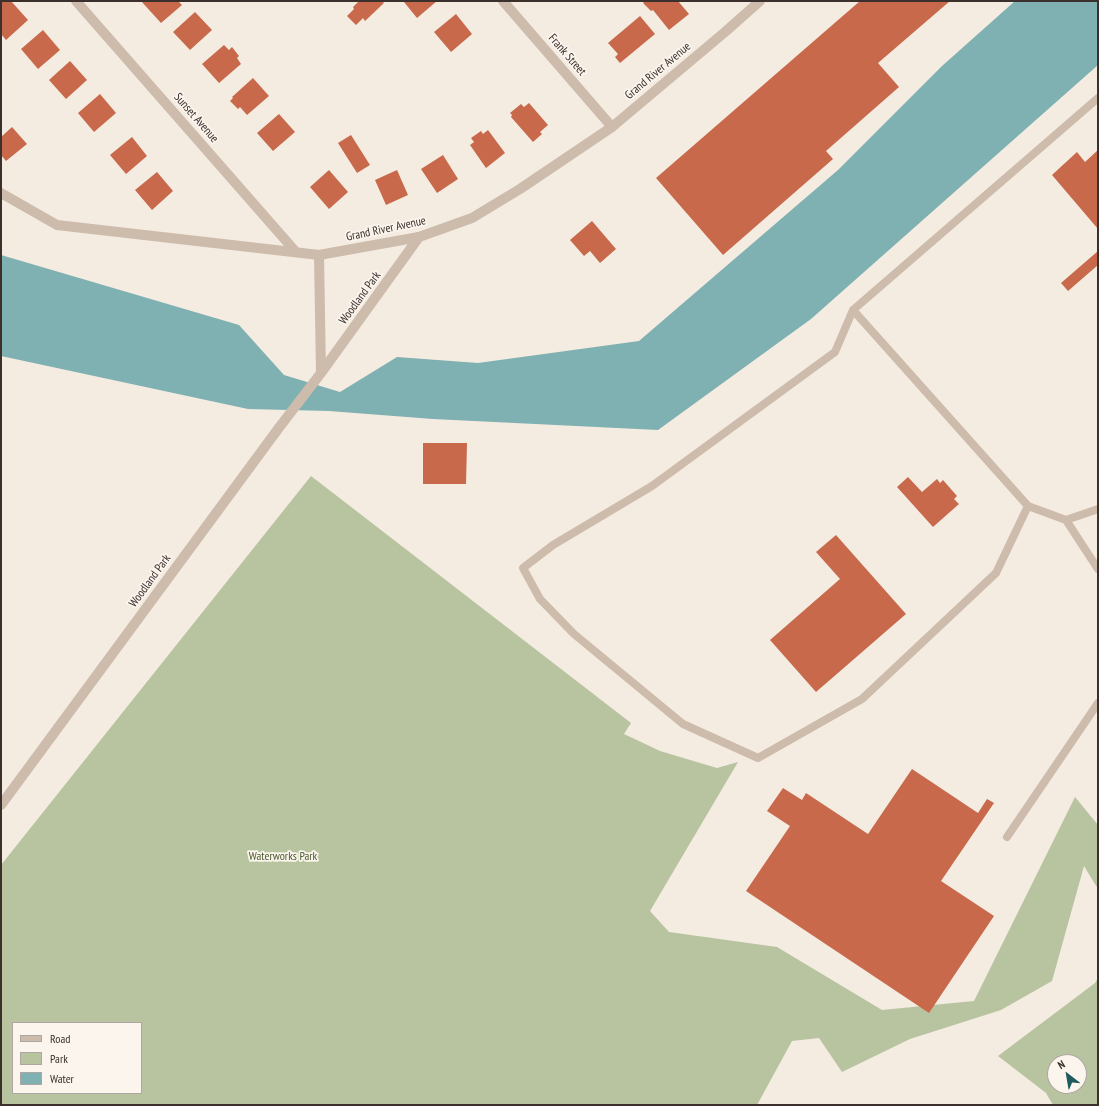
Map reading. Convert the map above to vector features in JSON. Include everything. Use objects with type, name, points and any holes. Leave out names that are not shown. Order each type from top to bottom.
[{"type":"street","name":"Sunset Avenue","points":[[76,1],[295,251]]},
{"type":"street","name":"Frank Street","points":[[503,1],[612,127]]},
{"type":"street","name":"Grand River Avenue","points":[[1,193],[57,225],[295,251],[319,255],[419,237],[472,218],[520,189],[612,127],[760,1]]},
{"type":"street","name":"Woodland Park","points":[[1,805],[278,429],[321,373],[419,237]]},
{"type":"street","name":"Woodland Park","points":[[319,255],[321,373]]},
{"type":"lane","points":[[1028,506],[996,573],[868,693],[856,702],[758,758],[683,724],[574,634],[540,599],[523,568],[553,545],[652,486],[835,352],[853,310],[1098,98]]},
{"type":"lane","points":[[853,310],[1028,506],[1066,520],[1098,569]]},
{"type":"lane","points":[[1066,520],[1098,509]]},
{"type":"lane","points":[[1007,837],[1098,703]]},
{"type":"green space","name":"Waterworks Park","points":[[311,476],[631,723],[624,734],[660,751],[717,768],[738,762],[650,911],[669,932],[777,947],[882,1010],[974,1001],[1075,797],[1098,825],[1098,889],[1084,866],[1052,981],[1001,1010],[910,1039],[842,1072],[819,1038],[792,1041],[757,1105],[1,1105],[1,865]]},
{"type":"green space","points":[[1098,978],[1098,1105],[1053,1105],[1046,1093],[998,1056],[1095,983]]},
{"type":"water","points":[[1015,1],[1098,1],[1098,65],[811,319],[658,430],[433,419],[329,411],[248,409],[1,356],[1,255],[239,325],[284,375],[340,392],[397,357],[478,363],[639,341],[838,170],[942,66]]},
{"type":"building","points":[[1,1],[11,1],[28,20],[6,40],[1,34]]},
{"type":"building","points":[[141,1],[178,1],[182,5],[161,23]]},
{"type":"building","points":[[359,1],[382,1],[384,3],[365,21],[363,18],[356,25],[347,16]]},
{"type":"building","points":[[404,1],[437,1],[417,18]]},
{"type":"building","points":[[645,1],[678,1],[689,14],[669,30],[653,10],[651,11],[643,3]]},
{"type":"building","points":[[860,1],[950,1],[878,63],[899,87],[826,151],[833,159],[723,255],[656,178]]},
{"type":"building","points":[[195,12],[212,30],[190,50],[173,32]]},
{"type":"building","points":[[456,14],[472,34],[451,52],[434,32]]},
{"type":"building","points":[[640,16],[655,34],[620,63],[615,57],[618,54],[608,43]]},
{"type":"building","points":[[43,30],[60,50],[38,69],[21,49]]},
{"type":"building","points":[[224,45],[229,50],[232,47],[239,56],[237,58],[241,64],[219,83],[202,64]]},
{"type":"building","points":[[70,61],[87,80],[66,99],[49,80]]},
{"type":"building","points":[[253,78],[269,96],[247,115],[240,107],[238,109],[230,101],[233,98],[232,97]]},
{"type":"building","points":[[100,94],[116,113],[94,132],[78,113]]},
{"type":"building","points":[[529,103],[548,125],[540,132],[542,134],[533,142],[511,117],[512,115],[510,113],[521,104],[524,107]]},
{"type":"building","points":[[279,114],[295,132],[273,151],[257,133]]},
{"type":"building","points":[[12,127],[27,144],[6,161],[1,155],[1,137]]},
{"type":"building","points":[[488,130],[505,153],[486,168],[470,145],[474,142],[471,138],[481,131],[483,134]]},
{"type":"building","points":[[351,135],[370,165],[357,173],[338,143]]},
{"type":"building","points":[[132,137],[147,156],[126,174],[110,155]]},
{"type":"building","points":[[1098,150],[1098,229],[1052,175],[1077,152],[1085,162]]},
{"type":"building","points":[[443,155],[458,179],[437,193],[421,169]]},
{"type":"building","points":[[329,170],[348,192],[329,209],[310,187]]},
{"type":"building","points":[[397,170],[408,195],[386,205],[375,180]]},
{"type":"building","points":[[157,172],[173,191],[152,210],[135,190]]},
{"type":"building","points":[[592,221],[616,249],[600,263],[590,251],[584,256],[570,240]]},
{"type":"building","points":[[1098,251],[1098,265],[1068,291],[1061,283]]},
{"type":"building","points":[[423,443],[467,443],[466,484],[423,484]]},
{"type":"building","points":[[908,477],[922,492],[937,479],[940,483],[943,480],[957,496],[954,499],[959,504],[933,527],[897,487]]},
{"type":"building","points":[[836,535],[906,614],[816,692],[770,640],[840,579],[816,552]]},
{"type":"building","points":[[912,769],[978,813],[987,799],[994,803],[941,881],[994,916],[929,1013],[746,891],[790,826],[767,811],[783,788],[802,800],[806,793],[868,834]]}]
